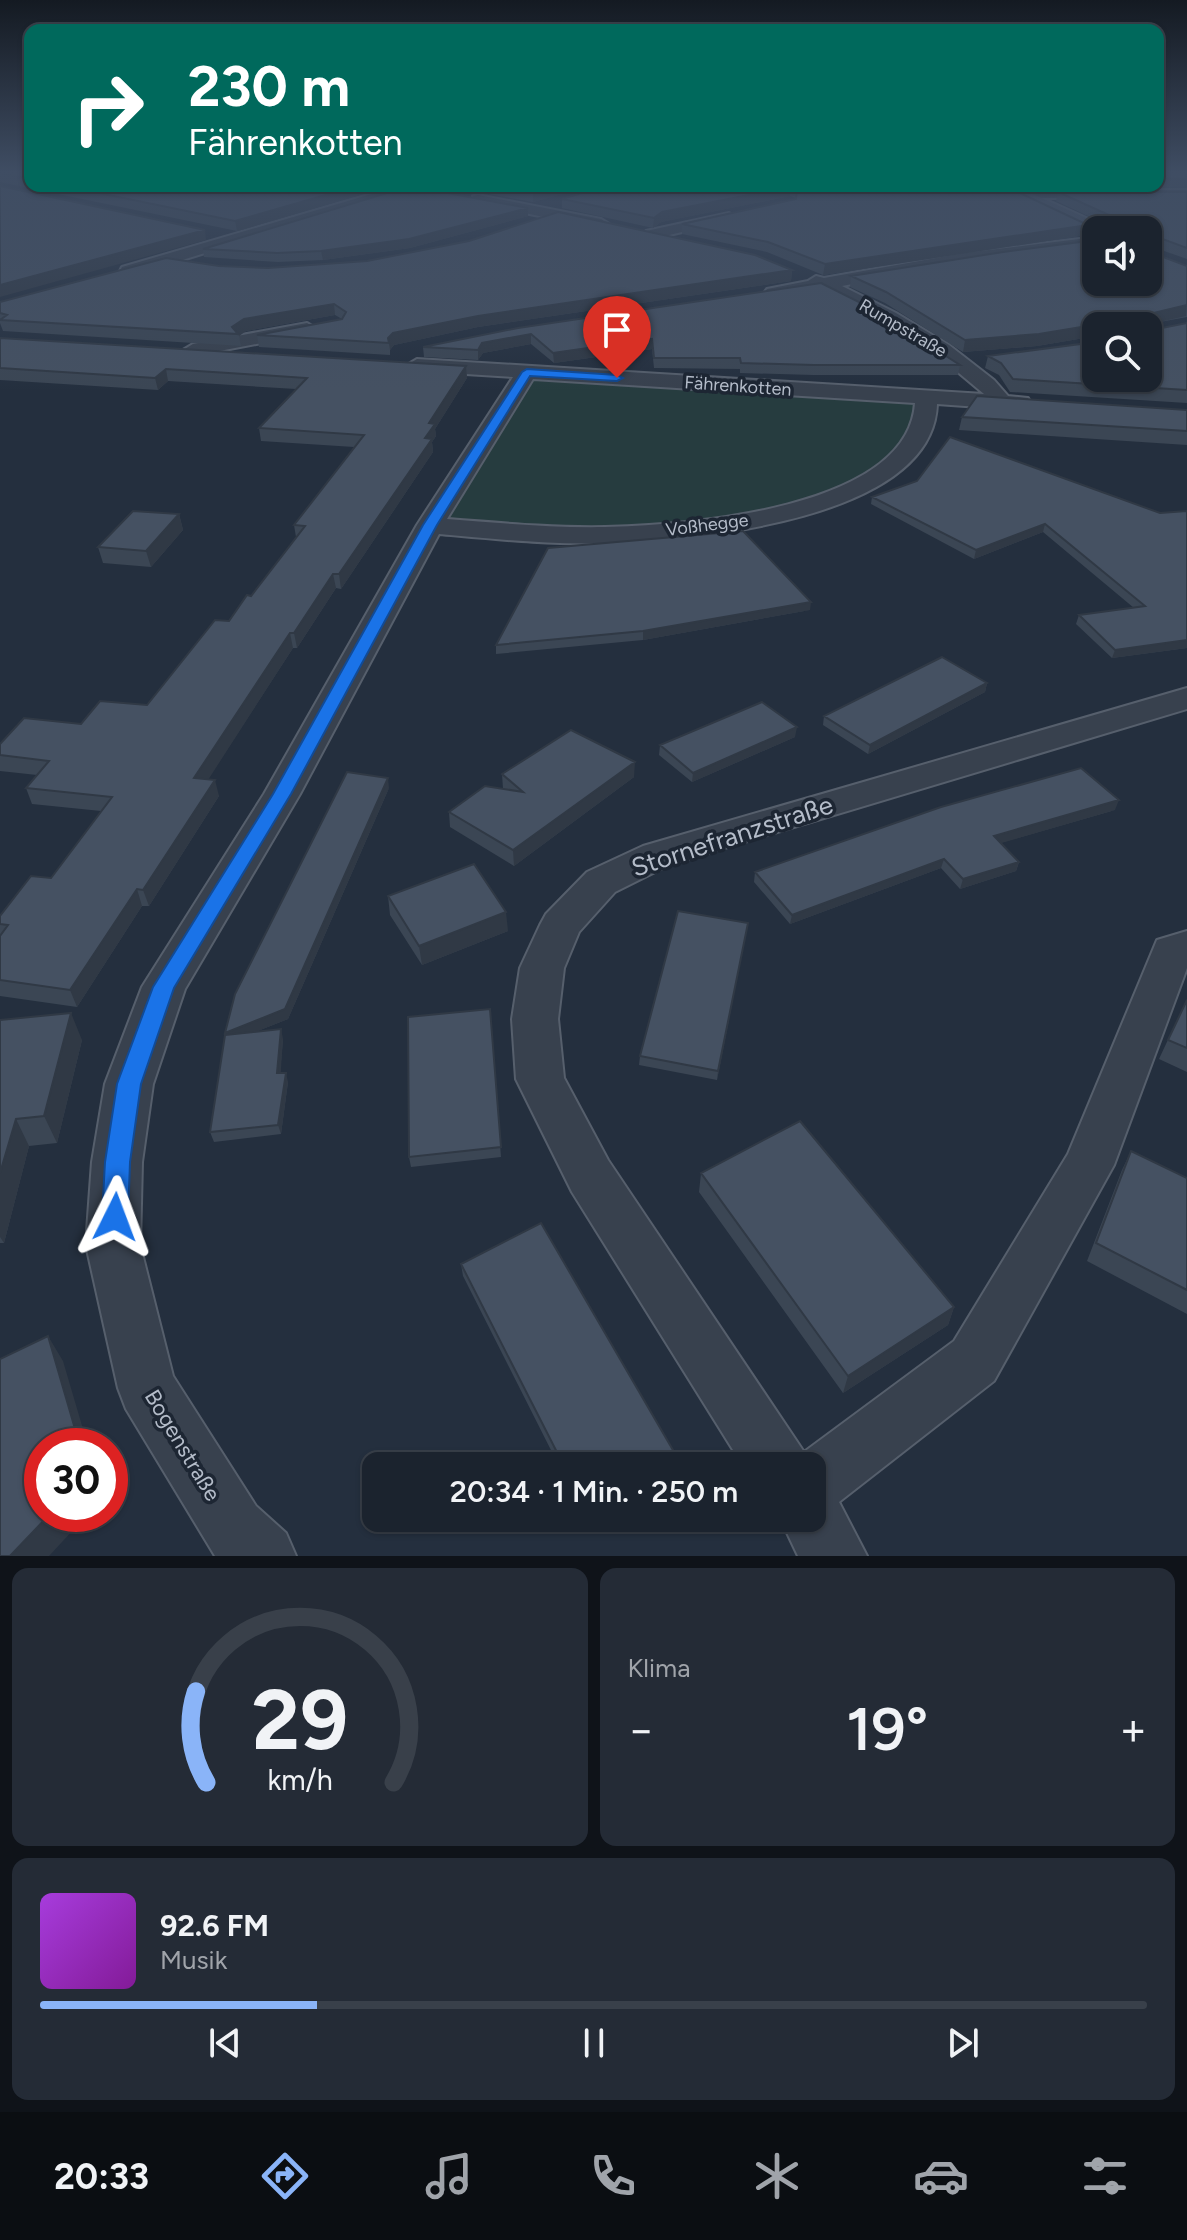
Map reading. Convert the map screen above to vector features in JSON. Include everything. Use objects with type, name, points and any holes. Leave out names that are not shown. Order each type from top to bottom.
[{"type":"street","points":[[110,276],[212,246]]},
{"type":"street","points":[[749,297],[964,258],[1066,246]]},
{"type":"street","points":[[168,260],[198,266]]},
{"type":"street","name":"Rumpstraße","points":[[796,273],[876,310],[958,361],[992,388],[1002,402]]},
{"type":"street","points":[[272,355],[185,350],[322,326]]},
{"type":"street","name":"Fährenkotten","points":[[423,347],[398,358],[527,372],[1047,405]]},
{"type":"street","points":[[958,361],[990,358]]},
{"type":"street","name":"Bogenstraße","points":[[263,1556],[233,1529],[147,1388],[113,1245],[117,1162],[129,1084],[164,987],[282,794],[430,525],[527,372]]},
{"type":"street","name":"Voßhegge","points":[[430,525],[606,535],[704,528],[771,516],[853,491],[885,474],[917,440],[924,424],[926,398]]},
{"type":"street","name":"Stornefranzstraße","points":[[770,1452],[590,1176],[540,1079],[535,1019],[542,968],[561,925],[601,882],[657,855],[1187,698]]},
{"type":"street","points":[[826,1473],[974,1361],[1089,1165],[1172,951],[1187,947]]},
{"type":"street","points":[[820,1532],[834,1556]]},
{"type":"green space","points":[[527,372],[926,398],[921,429],[876,479],[750,520],[606,535],[430,525]]},
{"type":"building","points":[[0,246],[147,246],[0,285]]},
{"type":"building","points":[[214,246],[361,246],[277,253],[203,249]]},
{"type":"building","points":[[445,246],[712,246],[755,255],[792,270],[478,316],[393,333],[388,338],[389,343],[257,335],[342,319],[346,312],[334,304],[244,319],[232,327],[238,334],[0,320],[7,315],[0,313],[0,302],[166,258],[219,266],[268,268],[367,261]]},
{"type":"building","points":[[777,246],[949,246],[825,264]]},
{"type":"building","points":[[1082,246],[1082,296],[1162,296],[1162,257],[1187,266],[1187,305],[1157,312],[1082,312],[1082,327],[965,340],[886,292],[851,276],[1003,252]]},
{"type":"building","points":[[821,283],[869,307],[960,365],[814,365],[741,363],[740,358],[654,358],[652,339],[553,353],[531,334],[482,343],[478,350],[423,347],[518,328]]},
{"type":"building","points":[[1187,323],[1187,390],[1162,388],[1162,328]]},
{"type":"building","points":[[0,338],[466,366],[429,423],[435,424],[425,438],[432,439],[339,574],[333,574],[294,633],[290,633],[194,778],[215,780],[143,890],[137,889],[70,990],[0,980],[0,936],[8,925],[0,924],[0,916],[31,876],[51,878],[112,797],[26,788],[49,761],[0,755],[0,744],[24,718],[81,724],[100,701],[147,705],[215,620],[229,621],[247,595],[251,596],[305,526],[294,525],[364,435],[259,428],[307,378],[166,369],[155,378],[0,368]]},
{"type":"building","points":[[1082,344],[1082,383],[1013,379],[1001,363],[988,356]]},
{"type":"building","points":[[977,396],[1187,410],[1187,431],[962,417]]},
{"type":"building","points":[[950,437],[1160,513],[1187,511],[1187,640],[1115,650],[1079,615],[1145,606],[1045,524],[976,550],[872,497],[917,481]]},
{"type":"building","points":[[133,511],[179,514],[146,551],[98,547]]},
{"type":"building","points":[[743,531],[811,602],[643,631],[496,645],[548,548]]},
{"type":"building","points":[[942,657],[987,683],[870,745],[824,716]]},
{"type":"building","points":[[762,702],[797,727],[693,773],[660,745]]},
{"type":"building","points":[[571,730],[635,762],[513,850],[449,812],[485,786],[523,792],[502,774]]},
{"type":"building","points":[[1081,768],[1119,800],[994,836],[1019,862],[963,879],[944,859],[792,915],[755,872],[941,807]]},
{"type":"building","points":[[347,772],[388,778],[285,1009],[225,1033],[235,994]]},
{"type":"building","points":[[474,864],[506,912],[419,946],[388,896]]},
{"type":"building","points":[[678,911],[748,923],[718,1071],[640,1056]]},
{"type":"building","points":[[1187,1000],[1187,1048],[1168,1040]]},
{"type":"building","points":[[490,1009],[501,1147],[409,1157],[408,1017]]},
{"type":"building","points":[[71,1013],[44,1116],[16,1119],[0,1173],[0,1020]]},
{"type":"building","points":[[281,1029],[277,1073],[286,1073],[278,1125],[210,1132],[225,1035]]},
{"type":"building","points":[[800,1121],[954,1307],[848,1376],[701,1173]]},
{"type":"building","points":[[1131,1151],[1187,1178],[1187,1290],[1096,1243]]},
{"type":"building","points":[[541,1223],[674,1452],[557,1452],[461,1264]]},
{"type":"building","points":[[48,1336],[75,1428],[24,1428],[24,1532],[33,1532],[10,1556],[0,1556],[0,1359]]},
{"type":"route","points":[[115,1217],[117,1162],[129,1084],[164,987],[282,794],[430,525],[527,372],[617,378]]}]
